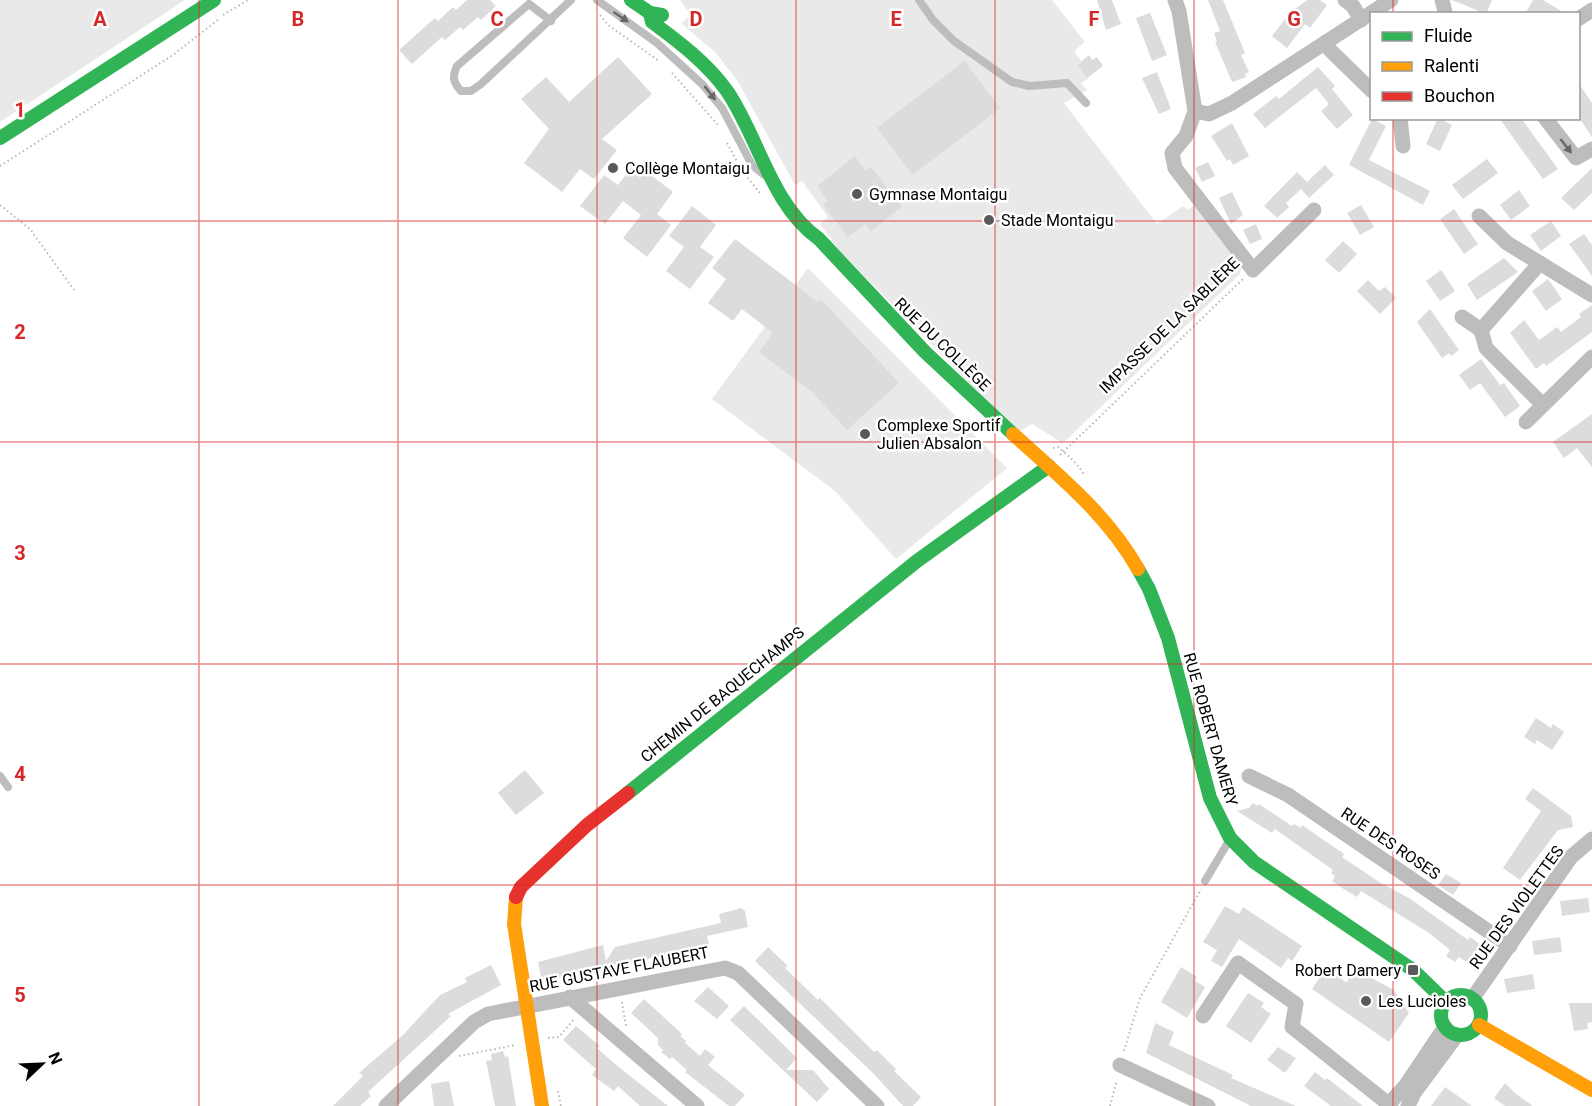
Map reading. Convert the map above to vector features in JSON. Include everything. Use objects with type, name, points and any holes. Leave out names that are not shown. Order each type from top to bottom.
[{"type":"street","name":"RUE DU COLLÈGE","points":[[631,0],[650,13],[659,13],[702,47],[732,81],[818,231],[819,239]]},
{"type":"street","points":[[1175,0],[1181,22],[1195,111],[1186,136],[1172,153],[1175,168],[1252,270]]},
{"type":"street","points":[[1345,0],[1353,6],[1361,20]]},
{"type":"street","points":[[1373,12],[1391,0]]},
{"type":"street","points":[[0,138],[211,1]]},
{"type":"street","name":"RUE DU COLLÈGE","points":[[650,13],[652,22],[696,57],[727,91],[774,179],[809,235],[819,239],[902,328],[1049,466]]},
{"type":"street","points":[[1195,111],[1209,114],[1232,103],[1370,14]]},
{"type":"street","points":[[1326,42],[1330,50],[1370,90]]},
{"type":"street","points":[[1400,120],[1403,146]]},
{"type":"street","points":[[1547,120],[1576,158],[1592,149]]},
{"type":"street","name":"IMPASSE DE LA SABLIÈRE","points":[[1252,270],[1314,210]]},
{"type":"street","points":[[1479,216],[1507,243],[1592,295]]},
{"type":"street","points":[[1481,330],[1540,263]]},
{"type":"street","points":[[1462,317],[1481,330],[1486,348],[1543,405]]},
{"type":"street","points":[[1526,422],[1592,357]]},
{"type":"street","name":"RUE ROBERT DAMERY","points":[[1049,466],[1111,526],[1149,590],[1168,638],[1210,798],[1230,838],[1254,861],[1413,970],[1446,1002]]},
{"type":"street","name":"CHEMIN DE BAQUECHAMPS","points":[[542,1106],[532,1057],[528,1004],[513,909],[521,886],[587,825],[756,687],[935,547],[1049,466]]},
{"type":"street","name":"RUE DES ROSES","points":[[1249,776],[1288,795],[1510,946]]},
{"type":"street","name":"RUE DES VIOLETTES","points":[[1472,999],[1571,857],[1592,839]]},
{"type":"street","points":[[1203,1016],[1238,963],[1296,1004],[1292,1027],[1388,1105],[1451,1031]]},
{"type":"street","name":"RUE GUSTAVE FLAUBERT","points":[[386,1106],[401,1099],[474,1022],[496,1011],[709,970],[731,969],[877,1106]]},
{"type":"street","points":[[1460,995],[1472,999],[1480,1010],[1479,1025],[1466,1035],[1451,1031],[1442,1010],[1446,1002],[1460,995]]},
{"type":"street","points":[[570,997],[697,1106]]},
{"type":"street","points":[[1479,1025],[1592,1090]]},
{"type":"street","points":[[1408,1106],[1451,1031]]},
{"type":"street","points":[[1120,1065],[1208,1106]]},
{"type":"lane","points":[[552,21],[529,4],[457,66],[453,75],[454,84],[461,91],[471,91],[481,84],[552,21],[571,0]]},
{"type":"lane","points":[[597,0],[657,43],[702,84],[722,108],[752,165],[757,171],[774,179]]},
{"type":"lane","points":[[919,0],[933,20],[954,41],[1012,82],[1029,86],[1067,83],[1086,103]]},
{"type":"lane","points":[[0,776],[8,787]]},
{"type":"lane","points":[[1205,881],[1224,844],[1230,838]]},
{"type":"path","points":[[0,166],[173,55],[220,18],[248,0]]},
{"type":"path","points":[[0,205],[30,229],[74,290]]},
{"type":"path","name":"IMPASSE DE LA SABLIÈRE","points":[[1049,466],[1252,270]]},
{"type":"path","points":[[1049,448],[1058,447],[1077,464],[1086,477]]},
{"type":"path","points":[[1110,1106],[1128,1033],[1140,998],[1205,881]]},
{"type":"path","points":[[619,988],[628,1038],[624,1044]]},
{"type":"shaded area","points":[[0,0],[185,0],[0,122]]},
{"type":"shaded area","name":"Stade Montaigu","points":[[680,0],[1052,0],[1085,42],[1074,51],[1081,61],[1077,65],[1089,78],[1081,83],[1087,90],[1064,103],[1157,224],[1183,206],[1187,210],[1195,205],[1241,266],[1240,274],[1065,441],[1061,442],[1032,424],[1020,431],[976,390],[839,250],[820,224],[828,217],[802,181],[795,185],[737,80],[715,52],[681,23],[691,15]]},
{"type":"shaded area","name":"Complexe Sportif Julien Absalon","points":[[808,268],[1007,468],[896,559],[835,491],[712,399]]},
{"type":"building","points":[[467,0],[490,0],[496,6],[481,20],[478,17],[463,30],[460,27],[445,40],[442,37],[412,64],[399,50],[435,18],[438,21],[453,7],[456,10]]},
{"type":"building","points":[[1097,0],[1112,0],[1121,24],[1106,30]]},
{"type":"building","points":[[1208,0],[1223,0],[1245,53],[1241,55],[1249,72],[1245,74],[1246,77],[1232,82],[1215,42],[1217,41],[1214,33],[1220,31]]},
{"type":"building","points":[[1307,0],[1320,0],[1327,5],[1310,28],[1305,24],[1287,48],[1272,36],[1290,13]]},
{"type":"building","points":[[1452,0],[1492,0],[1487,12],[1481,12]]},
{"type":"building","points":[[1533,0],[1543,0],[1563,12],[1526,12]]},
{"type":"building","points":[[1150,13],[1167,55],[1152,61],[1136,18]]},
{"type":"building","points":[[1089,55],[1092,60],[1097,57],[1103,66],[1087,78],[1077,65]]},
{"type":"building","points":[[618,57],[652,94],[602,139],[617,150],[594,179],[580,169],[562,192],[524,163],[549,129],[521,99],[546,77],[569,102]]},
{"type":"building","points":[[964,61],[1000,108],[913,175],[877,128]]},
{"type":"building","points":[[1318,67],[1335,86],[1332,89],[1353,115],[1337,129],[1321,111],[1329,104],[1316,88],[1265,128],[1253,114],[1276,96],[1279,99]]},
{"type":"building","points":[[1157,72],[1171,109],[1159,114],[1142,78]]},
{"type":"building","points":[[1580,85],[1592,103],[1592,137],[1580,119]]},
{"type":"building","points":[[1372,120],[1374,120],[1386,126],[1369,160],[1430,191],[1423,205],[1349,165]]},
{"type":"building","points":[[1437,120],[1452,125],[1440,151],[1426,144]]},
{"type":"building","points":[[1500,120],[1522,120],[1558,169],[1543,179]]},
{"type":"building","points":[[1232,123],[1249,156],[1233,165],[1230,159],[1227,161],[1211,136]]},
{"type":"building","name":"Gymnase Montaigu","points":[[855,156],[866,171],[871,167],[902,207],[871,231],[865,224],[848,237],[823,205],[828,201],[817,186]]},
{"type":"building","points":[[1487,159],[1498,173],[1463,199],[1452,185]]},
{"type":"building","points":[[1208,162],[1215,176],[1202,182],[1195,168]]},
{"type":"building","points":[[635,163],[673,192],[657,214],[671,225],[647,257],[623,238],[641,215],[623,201],[605,224],[580,206],[604,175],[618,185]]},
{"type":"building","points":[[1325,165],[1334,175],[1309,198],[1301,189],[1286,203],[1289,207],[1277,218],[1264,206],[1297,172],[1307,182]]},
{"type":"building","points":[[1592,168],[1592,193],[1574,210],[1561,198]]},
{"type":"building","points":[[1519,190],[1530,206],[1511,220],[1500,205]]},
{"type":"building","points":[[1232,192],[1243,215],[1231,224],[1219,198]]},
{"type":"building","points":[[1361,205],[1374,227],[1360,235],[1347,213]]},
{"type":"building","points":[[692,206],[716,225],[700,247],[714,257],[690,289],[666,271],[684,247],[669,236]]},
{"type":"building","points":[[1454,209],[1478,244],[1464,254],[1440,219]]},
{"type":"building","points":[[1551,221],[1561,236],[1541,251],[1530,235]]},
{"type":"building","points":[[1256,224],[1262,239],[1250,244],[1243,230]]},
{"type":"building","points":[[1584,234],[1592,245],[1592,276],[1569,244]]},
{"type":"building","points":[[735,239],[818,302],[821,299],[899,383],[847,430],[812,392],[759,352],[773,333],[742,309],[733,321],[708,303],[726,279],[712,268]]},
{"type":"building","points":[[1343,241],[1357,254],[1339,273],[1325,260]]},
{"type":"building","points":[[1504,258],[1518,272],[1477,300],[1467,284]]},
{"type":"building","points":[[1441,270],[1455,291],[1440,301],[1426,281]]},
{"type":"building","points":[[1548,279],[1562,299],[1546,311],[1532,291]]},
{"type":"building","points":[[1368,280],[1379,291],[1385,287],[1396,298],[1380,314],[1357,291]]},
{"type":"building","points":[[1592,305],[1592,332],[1546,366],[1544,363],[1536,369],[1510,333],[1524,320],[1539,340],[1557,327],[1561,332],[1581,317],[1579,314]]},
{"type":"building","points":[[1430,309],[1459,350],[1451,356],[1449,353],[1442,358],[1417,322]]},
{"type":"building","points":[[1481,359],[1500,385],[1504,383],[1520,406],[1505,417],[1480,383],[1470,390],[1459,375]]},
{"type":"building","points":[[1592,414],[1592,467],[1577,448],[1564,458],[1553,442]]},
{"type":"building","points":[[1536,718],[1551,728],[1553,724],[1564,732],[1552,750],[1537,740],[1535,744],[1524,737]]},
{"type":"building","points":[[525,770],[544,793],[516,815],[498,793]]},
{"type":"building","points":[[1533,788],[1571,816],[1573,827],[1558,830],[1520,880],[1503,868],[1541,811],[1525,799]]},
{"type":"building","points":[[1253,803],[1258,806],[1259,804],[1292,826],[1294,824],[1301,828],[1302,825],[1344,854],[1342,857],[1379,882],[1409,898],[1468,940],[1470,937],[1481,945],[1468,963],[1459,957],[1455,962],[1446,956],[1450,950],[1429,933],[1361,891],[1357,897],[1342,888],[1332,881],[1335,876],[1331,873],[1333,870],[1275,829],[1272,833],[1237,811],[1249,808]]},
{"type":"building","points":[[1446,874],[1461,883],[1453,895],[1438,885]]},
{"type":"building","points":[[1588,898],[1590,912],[1562,916],[1560,901]]},
{"type":"building","points":[[1225,906],[1239,914],[1243,907],[1302,946],[1292,961],[1288,958],[1281,968],[1239,939],[1222,967],[1211,961],[1217,950],[1203,942]]},
{"type":"building","points":[[741,908],[745,911],[748,927],[707,936],[709,944],[689,948],[690,951],[599,968],[542,982],[538,962],[603,945],[606,961],[615,947],[721,923],[719,914]]},
{"type":"building","points":[[1560,937],[1562,952],[1534,955],[1532,941]]},
{"type":"building","points":[[768,947],[788,966],[785,968],[818,1000],[820,998],[874,1052],[877,1050],[896,1069],[894,1071],[921,1097],[913,1106],[903,1106],[873,1073],[755,961]]},
{"type":"building","points":[[491,965],[501,985],[448,1014],[451,1016],[368,1092],[371,1096],[360,1106],[333,1106],[363,1076],[359,1073],[403,1035],[440,995],[467,982],[465,978]]},
{"type":"building","points":[[1181,967],[1197,977],[1195,981],[1205,987],[1187,1018],[1161,1002]]},
{"type":"building","name":"Les Lucioles","points":[[1351,967],[1394,990],[1409,1013],[1389,1042],[1312,989],[1326,968],[1347,983]]},
{"type":"building","points":[[1533,974],[1535,989],[1507,993],[1504,979]]},
{"type":"building","points":[[708,987],[729,1006],[717,1019],[694,1001]]},
{"type":"building","points":[[1248,993],[1264,1003],[1261,1007],[1271,1014],[1251,1043],[1226,1026]]},
{"type":"building","points":[[644,999],[682,1034],[680,1036],[686,1041],[685,1043],[700,1056],[705,1049],[715,1057],[708,1065],[745,1095],[735,1106],[729,1106],[685,1072],[687,1070],[672,1057],[670,1059],[661,1052],[663,1050],[658,1045],[658,1038],[631,1013]]},
{"type":"building","points":[[1569,1003],[1592,1003],[1592,1022],[1587,1023],[1588,1029],[1574,1031]]},
{"type":"building","points":[[744,1006],[797,1058],[786,1070],[813,1070],[829,1089],[817,1102],[730,1020]]},
{"type":"building","points":[[1155,1023],[1174,1032],[1169,1045],[1233,1075],[1231,1078],[1296,1106],[1251,1106],[1146,1053]]},
{"type":"building","points":[[576,1026],[600,1046],[597,1048],[615,1064],[668,1106],[640,1106],[618,1086],[614,1091],[592,1075],[596,1069],[563,1040]]},
{"type":"building","points":[[1278,1047],[1296,1058],[1285,1073],[1267,1060]]},
{"type":"building","points":[[503,1051],[505,1057],[508,1056],[516,1106],[495,1106],[486,1061],[492,1060],[491,1054]]},
{"type":"building","points":[[1315,1072],[1325,1080],[1327,1078],[1363,1106],[1331,1106],[1304,1086]]},
{"type":"building","points":[[449,1081],[454,1106],[434,1106],[431,1084]]},
{"type":"building","points":[[1505,1083],[1533,1106],[1505,1106],[1494,1098]]},
{"type":"building","points":[[1445,1087],[1472,1106],[1431,1106]]},
{"type":"traffic: fast","points":[[0,138],[214,0]]},
{"type":"traffic: fast","points":[[631,0],[650,13],[662,15]]},
{"type":"traffic: fast","points":[[650,13],[652,22],[702,62],[727,91],[777,190],[803,225],[819,239],[925,352],[1013,434]]},
{"type":"traffic: fast","points":[[628,793],[917,561],[1049,466]]},
{"type":"traffic: fast","points":[[1138,569],[1149,589],[1168,638],[1210,798],[1230,838],[1254,862],[1413,970],[1446,1002]]},
{"type":"traffic: fast","points":[[1461,995],[1475,1001],[1481,1015],[1475,1029],[1461,1035],[1447,1029],[1441,1015],[1447,1001],[1461,995]]},
{"type":"traffic: slow","points":[[1013,434],[1097,513],[1126,549],[1138,569]]},
{"type":"traffic: slow","points":[[516,897],[514,924],[542,1106]]},
{"type":"traffic: slow","points":[[1479,1025],[1592,1090]]},
{"type":"traffic: jam","points":[[516,897],[521,887],[587,825],[628,793]]},
{"type":"place","name":"Collège Montaigu","points":[[613,168]]},
{"type":"place","name":"Gymnase Montaigu","points":[[857,194]]},
{"type":"place","name":"Stade Montaigu","points":[[989,220]]},
{"type":"place","name":"Complexe Sportif Julien Absalon","points":[[865,434]]},
{"type":"place","name":"Robert Damery","points":[[1413,970]]},
{"type":"place","name":"Les Lucioles","points":[[1366,1001]]}]
